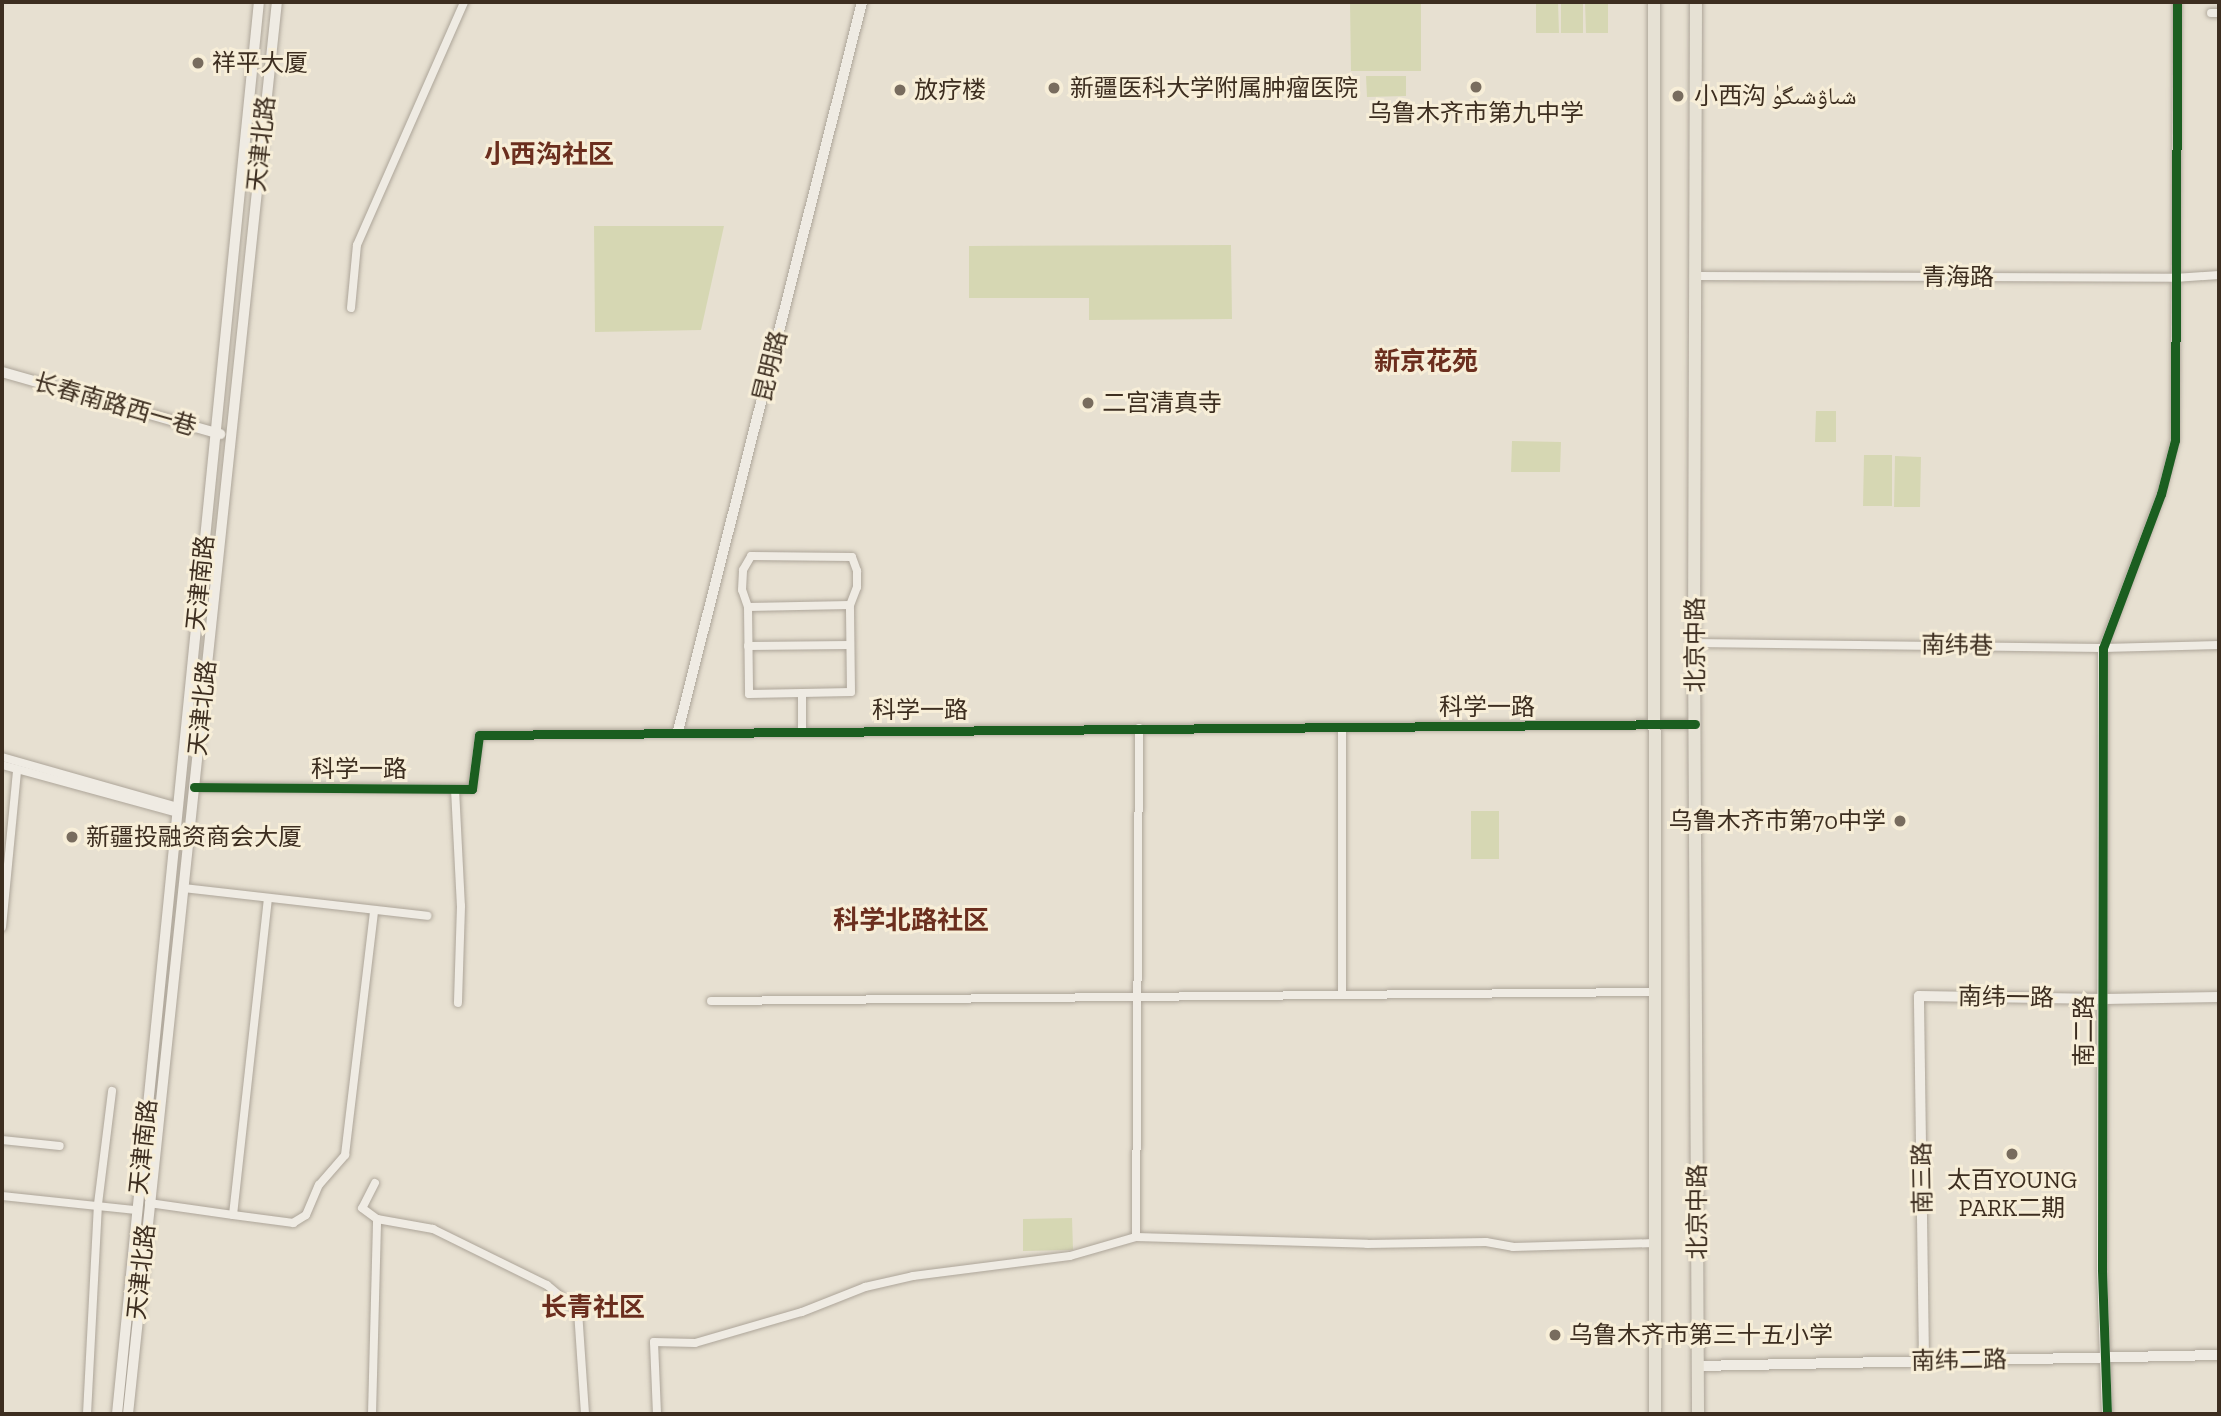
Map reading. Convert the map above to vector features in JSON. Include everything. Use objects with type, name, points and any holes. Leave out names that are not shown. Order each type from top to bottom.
[{"type":"main road","name":"北京中路","points":[[1654,2],[1655,1414]]},
{"type":"main road","name":"北京中路","points":[[1696,2],[1694,643],[1699,1414]]},
{"type":"street","name":"天津南路","points":[[117,1414],[259,2]]},
{"type":"street","name":"天津北路","points":[[128,1414],[276,2]]},
{"type":"street","points":[[351,308],[357,244],[464,2]]},
{"type":"street","name":"昆明路","points":[[678,731],[862,2]]},
{"type":"street","points":[[2103,648],[2171,465],[2175,440],[2177,2]]},
{"type":"street","name":"青海路","points":[[1696,276],[2175,278],[2219,275]]},
{"type":"street","name":"长春南路西一巷","points":[[2,372],[229,436]]},
{"type":"street","points":[[751,555],[852,557],[857,571],[858,587],[850,605],[851,692],[749,694],[748,607],[742,590],[743,570],[751,555]]},
{"type":"street","points":[[748,607],[850,605]]},
{"type":"street","name":"南纬巷","points":[[1694,643],[1723,640],[2103,648],[2219,645]]},
{"type":"street","points":[[748,646],[850,645]]},
{"type":"street","name":"南二路","points":[[2103,648],[2107,1414]]},
{"type":"street","points":[[193,656],[207,657]]},
{"type":"street","points":[[802,693],[802,730]]},
{"type":"street","name":"科学一路","points":[[194,787],[472,789],[478,735],[678,731],[1695,724]]},
{"type":"street","points":[[1342,727],[1342,995]]},
{"type":"street","points":[[1136,1237],[1139,728]]},
{"type":"street","points":[[2,757],[178,810]]},
{"type":"street","points":[[2,765],[178,810]]},
{"type":"street","points":[[2,927],[17,769]]},
{"type":"street","points":[[455,789],[461,906],[458,1003]]},
{"type":"street","points":[[183,888],[427,916]]},
{"type":"street","points":[[233,1215],[268,899]]},
{"type":"street","points":[[149,1203],[293,1223],[306,1215],[319,1185],[345,1156],[374,911]]},
{"type":"street","points":[[166,920],[179,921]]},
{"type":"street","points":[[711,1002],[1654,992]]},
{"type":"street","name":"南纬一路","points":[[1919,996],[2104,999],[2219,997]]},
{"type":"street","name":"南三路","points":[[1919,996],[1924,1360]]},
{"type":"street","points":[[87,1414],[98,1204],[112,1091]]},
{"type":"street","points":[[2,1140],[60,1146]]},
{"type":"street","points":[[375,1183],[362,1208],[377,1219],[433,1228],[547,1285],[578,1311],[585,1414]]},
{"type":"street","points":[[2,1196],[136,1210]]},
{"type":"street","points":[[372,1414],[377,1219]]},
{"type":"street","points":[[657,1414],[654,1342],[695,1343],[802,1312],[864,1287],[901,1279],[1070,1256],[1136,1237],[1367,1244],[1486,1242],[1513,1247],[1654,1243]]},
{"type":"street","name":"南纬二路","points":[[1698,1366],[2219,1355]]},
{"type":"green space","points":[[1350,2],[1421,2],[1421,71],[1351,71]]},
{"type":"green space","points":[[1536,2],[1558,2],[1559,33],[1536,33]]},
{"type":"green space","points":[[1561,2],[1583,2],[1583,33],[1561,33]]},
{"type":"green space","points":[[1585,2],[1608,2],[1608,33],[1586,33]]},
{"type":"green space","points":[[1366,76],[1406,76],[1406,96],[1367,97]]},
{"type":"green space","points":[[594,226],[724,226],[701,330],[595,332]]},
{"type":"green space","points":[[1231,245],[1232,319],[1089,320],[1089,298],[969,298],[969,246]]},
{"type":"green space","points":[[1816,411],[1836,411],[1836,442],[1815,442]]},
{"type":"green space","points":[[1512,441],[1561,442],[1560,472],[1511,472]]},
{"type":"green space","points":[[1864,455],[1892,455],[1892,506],[1863,506]]},
{"type":"green space","points":[[1895,456],[1921,457],[1920,507],[1894,507]]},
{"type":"green space","points":[[1471,811],[1499,811],[1499,859],[1471,859]]},
{"type":"green space","points":[[1072,1218],[1073,1250],[1023,1251],[1023,1219]]},
{"type":"cycle path","points":[[2107,1414],[2102,1269],[2103,648],[2161,494],[2175,440],[2177,2]]},
{"type":"cycle path","points":[[194,787],[472,789],[479,735],[1695,724]]},
{"type":"place","name":"祥平大厦","points":[[198,63]]},
{"type":"place","name":"乌鲁木齐市第九中学","points":[[1476,87]]},
{"type":"place","name":"新疆医科大学附属肿瘤医院","points":[[1054,88]]},
{"type":"place","name":"放疗楼","points":[[900,90]]},
{"type":"place","name":"小西沟 شىاۋشىگۈ","points":[[1678,96]]},
{"type":"place","name":"二宫清真寺","points":[[1088,403]]},
{"type":"place","name":"乌鲁木齐市第70中学","points":[[1900,821]]},
{"type":"place","name":"新疆投融资商会大厦","points":[[72,837]]},
{"type":"place","name":"太百YOUNG PARK二期","points":[[2012,1154]]},
{"type":"place","name":"乌鲁木齐市第三十五小学","points":[[1555,1335]]},
{"type":"district","name":"小西沟社区","points":[[549,155]]},
{"type":"district","name":"新京花苑","points":[[1426,362]]},
{"type":"district","name":"科学北路社区","points":[[911,921]]},
{"type":"district","name":"长青社区","points":[[593,1308]]}]
